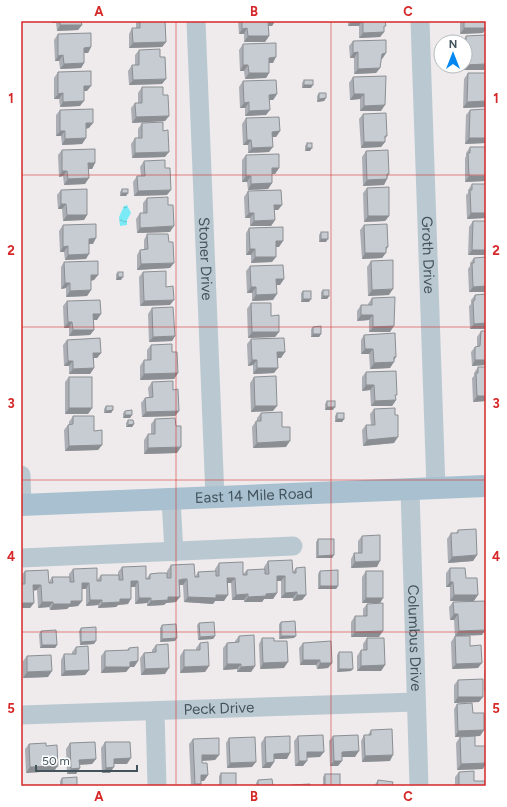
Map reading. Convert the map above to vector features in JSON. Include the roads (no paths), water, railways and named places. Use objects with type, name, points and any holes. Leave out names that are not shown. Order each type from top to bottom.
[{"type":"main road","name":"East 14 Mile Road","points":[[21,505],[486,486]]},
{"type":"street","name":"Stoner Drive","points":[[196,21],[215,498]]},
{"type":"street","name":"Groth Drive","points":[[420,21],[436,488]]},
{"type":"street","points":[[21,476],[21,505]]},
{"type":"street","name":"Columbus Drive","points":[[410,489],[420,786]]},
{"type":"street","points":[[171,499],[174,552]]},
{"type":"street","points":[[21,558],[293,546]]},
{"type":"street","name":"Peck Drive","points":[[21,716],[416,702]]},
{"type":"street","points":[[154,711],[157,786]]},
{"type":"water","points":[[127,205],[131,213],[127,220],[127,225],[120,226],[119,217],[124,206]]}]
